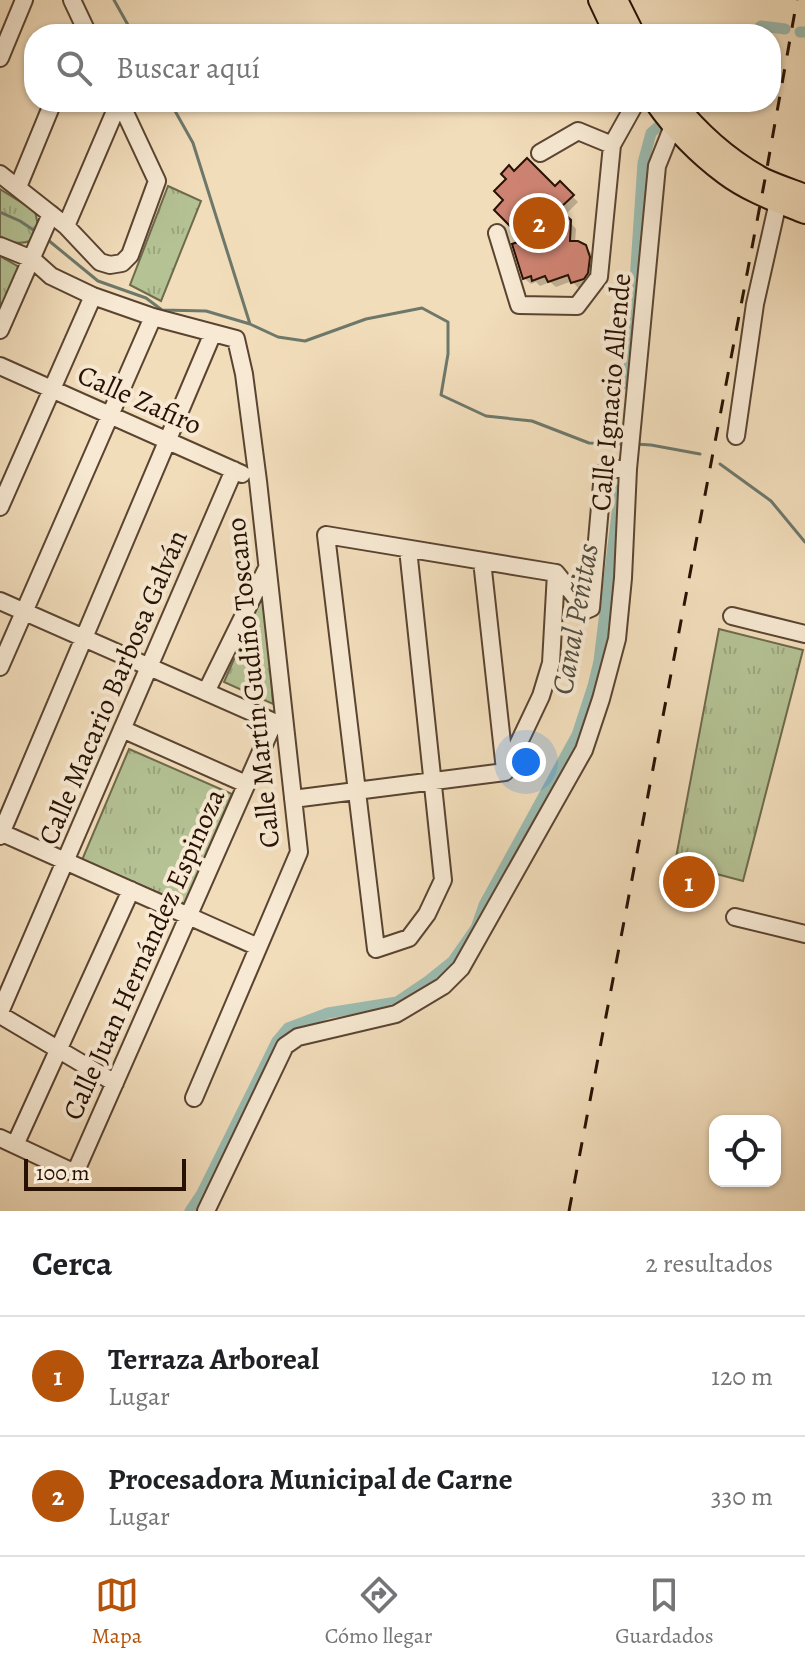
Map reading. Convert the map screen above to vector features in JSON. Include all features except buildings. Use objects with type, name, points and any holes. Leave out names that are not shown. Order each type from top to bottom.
[{"type":"main road","points":[[599,0],[610,24]]},
{"type":"main road","points":[[617,0],[629,24]]},
{"type":"main road","points":[[670,114],[736,162],[765,179],[805,195]]},
{"type":"main road","points":[[670,114],[726,175],[762,196],[805,213]]},
{"type":"street","points":[[0,58],[24,0]]},
{"type":"street","points":[[72,0],[81,24]]},
{"type":"street","points":[[18,187],[49,112]]},
{"type":"street","points":[[66,226],[116,112]]},
{"type":"street","points":[[45,227],[66,226],[100,262],[110,265],[122,263],[130,255],[157,181],[125,112]]},
{"type":"street","points":[[497,233],[519,305],[577,306],[599,277],[612,145],[630,112]]},
{"type":"street","name":"Calle Ignacio Allende","points":[[206,1211],[285,1046],[298,1037],[396,1014],[443,986],[461,968],[482,934],[584,750],[617,639],[628,464],[657,166],[670,114]]},
{"type":"street","points":[[540,153],[578,131],[612,145]]},
{"type":"street","points":[[0,174],[18,187],[45,227]]},
{"type":"street","points":[[736,436],[755,304],[778,202]]},
{"type":"street","points":[[0,330],[45,227]]},
{"type":"street","points":[[0,246],[32,259],[51,276],[93,296],[213,333],[0,833],[258,947]]},
{"type":"street","points":[[0,507],[93,296]]},
{"type":"street","points":[[0,667],[153,317]]},
{"type":"street","name":"Calle Martín Gudiño Toscano","points":[[194,1098],[299,852],[279,721],[268,567],[244,374],[236,339],[213,333]]},
{"type":"street","name":"Calle Zafiro","points":[[0,366],[258,481]]},
{"type":"street","points":[[408,549],[443,880],[427,914],[409,938],[376,949],[326,535],[556,573],[586,610],[592,604],[603,473],[607,469],[628,464]]},
{"type":"street","name":"Calle Macario Barbosa Galván","points":[[0,1013],[234,470]]},
{"type":"street","points":[[482,561],[505,772]]},
{"type":"street","points":[[206,692],[268,567]]},
{"type":"street","points":[[505,772],[541,696],[551,663],[556,573]]},
{"type":"street","points":[[0,601],[279,721]]},
{"type":"street","points":[[732,616],[805,634]]},
{"type":"street","name":"Calle Juan Hernández Espinoza","points":[[7,1142],[75,1173],[246,784],[279,721]]},
{"type":"street","points":[[122,729],[246,784]]},
{"type":"street","points":[[293,799],[505,772]]},
{"type":"street","points":[[7,1142],[58,1049],[131,890]]},
{"type":"street","points":[[735,917],[805,934]]},
{"type":"street","points":[[0,1013],[115,1083]]},
{"type":"green space","points":[[168,186],[201,201],[161,301],[130,285]]},
{"type":"green space","points":[[0,189],[35,211],[38,225],[30,241],[15,242],[0,236]]},
{"type":"green space","points":[[0,256],[19,267],[0,309]]},
{"type":"green space","points":[[265,588],[273,704],[224,682]]},
{"type":"green space","points":[[719,629],[803,650],[743,881],[675,863]]},
{"type":"green space","points":[[129,749],[232,794],[185,904],[82,860]]},
{"type":"waterway","points":[[114,0],[127,24]]},
{"type":"waterway","name":"Canal Peñitas","points":[[781,28],[785,29]]},
{"type":"waterway","name":"Canal Peñitas","points":[[800,32],[805,32]]},
{"type":"waterway","points":[[176,112],[193,143],[250,324]]},
{"type":"waterway","name":"Canal Peñitas","points":[[628,385],[643,163],[651,133],[670,116]]},
{"type":"waterway","points":[[0,212],[35,231]]},
{"type":"waterway","points":[[48,240],[98,281],[146,298],[162,310],[206,311],[250,324],[278,337],[305,341],[366,319],[422,308],[448,322],[448,354],[441,395],[486,416],[532,421],[589,443],[623,444]]},
{"type":"waterway","points":[[635,444],[700,454]]},
{"type":"waterway","points":[[720,464],[771,501],[805,542]]},
{"type":"waterway","name":"Canal Peñitas","points":[[190,1211],[202,1193],[277,1041],[288,1028],[328,1013],[397,1002],[453,961],[476,928],[484,905],[577,735],[599,661],[620,489]]},
{"type":"railway","points":[[781,90],[797,0]]},
{"type":"railway","points":[[569,1211],[777,112]]},
{"type":"place","name":"Procesadora Municipal de Carne","points":[[539,223]]},
{"type":"place","name":"Terraza Arboreal","points":[[689,882]]}]
